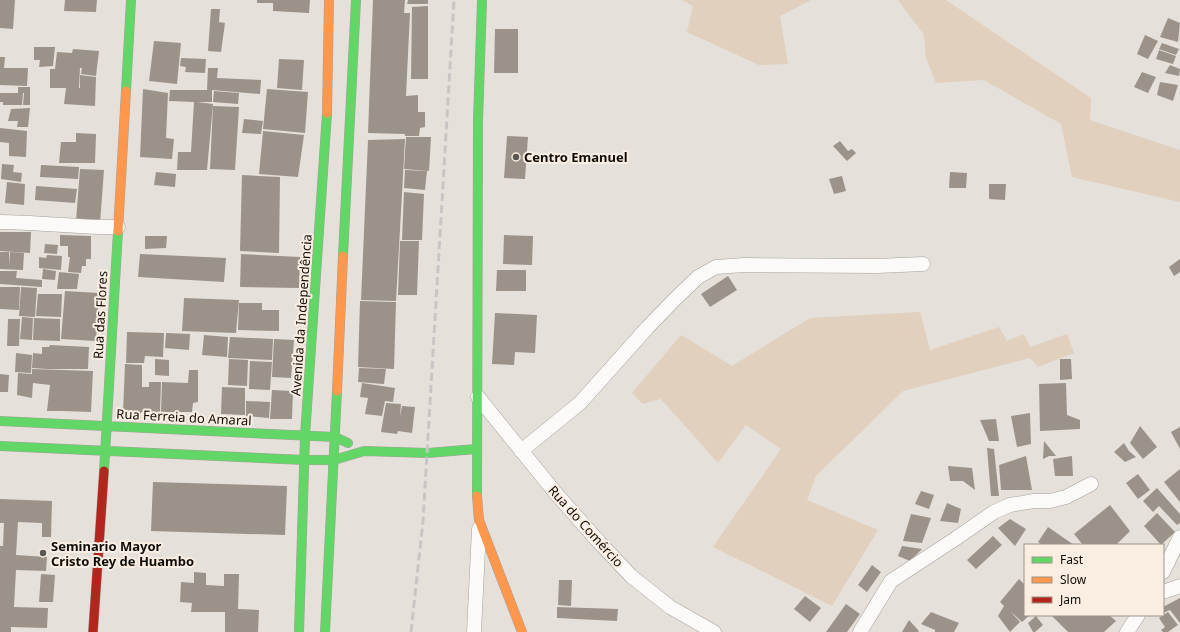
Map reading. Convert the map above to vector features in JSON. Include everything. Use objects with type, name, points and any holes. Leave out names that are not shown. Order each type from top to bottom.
[{"type":"main road","name":"Rua das Flores","points":[[93,632],[131,0]]},
{"type":"main road","name":"Avenida da Independência","points":[[325,632],[335,437],[340,269],[340,99],[329,0]]},
{"type":"main road","name":"Avenida da Independência","points":[[299,632],[305,436],[320,267],[340,99],[356,0]]},
{"type":"main road","points":[[482,0],[478,121],[478,397],[476,488],[479,520],[522,632]]},
{"type":"main road","name":"Rua Ferreia do Amaral","points":[[0,420],[335,437],[364,451]]},
{"type":"main road","name":"Rua Ferreia do Amaral","points":[[0,446],[305,460],[334,460],[364,451],[428,453],[476,449]]},
{"type":"street","points":[[0,222],[118,227]]},
{"type":"street","points":[[521,450],[580,403],[674,300],[698,277],[716,267],[744,265],[877,266],[923,264]]},
{"type":"street","name":"Rua do Comércio","points":[[478,397],[558,496],[631,576],[670,607],[714,632]]},
{"type":"street","points":[[860,632],[891,580],[994,512],[1010,505],[1034,501],[1050,501],[1066,497],[1092,484]]},
{"type":"street","points":[[474,632],[479,520]]},
{"type":"street","points":[[1164,570],[1180,537]]},
{"type":"street","points":[[1164,592],[1180,586]]},
{"type":"street","points":[[1126,632],[1137,616]]},
{"type":"shaded area","points":[[682,0],[811,0],[780,16],[788,64],[759,65],[687,32],[693,6]]},
{"type":"shaded area","points":[[898,0],[946,0],[1091,98],[1090,120],[1180,150],[1180,202],[1072,177],[1061,124],[984,80],[936,83],[926,58],[924,35]]},
{"type":"shaded area","points":[[920,312],[930,350],[999,327],[1007,341],[1024,334],[1030,347],[1067,334],[1074,353],[1038,367],[1030,358],[903,391],[816,476],[807,500],[878,530],[832,606],[713,547],[781,449],[746,425],[718,463],[661,399],[643,404],[632,393],[681,335],[732,366],[810,318]]},
{"type":"building","points":[[0,0],[15,0],[13,29],[0,28]]},
{"type":"building","points":[[65,0],[97,0],[96,12],[64,11]]},
{"type":"building","points":[[257,0],[310,0],[309,13],[273,11],[273,3],[257,3]]},
{"type":"building","points":[[373,0],[405,0],[404,13],[410,13],[406,96],[418,95],[418,112],[425,112],[425,127],[420,128],[419,136],[368,133]]},
{"type":"building","points":[[408,0],[428,0],[428,4],[407,4]]},
{"type":"building","points":[[428,6],[428,79],[411,79],[412,7]]},
{"type":"building","points":[[211,9],[220,9],[219,22],[225,23],[221,52],[208,51]]},
{"type":"building","points":[[1168,18],[1180,23],[1178,42],[1160,37]]},
{"type":"building","points":[[495,29],[518,29],[518,73],[494,73]]},
{"type":"building","points":[[1145,35],[1158,41],[1148,59],[1137,54]]},
{"type":"building","points":[[154,41],[181,43],[177,84],[149,81]]},
{"type":"building","points":[[1162,43],[1179,49],[1176,55],[1159,49]]},
{"type":"building","points":[[34,47],[55,47],[53,66],[39,67],[40,60],[34,60]]},
{"type":"building","points":[[73,49],[99,51],[96,76],[81,74],[82,68],[80,68],[79,88],[80,75],[96,77],[95,106],[64,104],[66,88],[50,88],[50,69],[55,69],[57,52],[72,53]]},
{"type":"building","points":[[1159,50],[1176,56],[1173,64],[1156,59]]},
{"type":"building","points":[[0,57],[5,57],[4,68],[28,68],[27,86],[0,85]]},
{"type":"building","points":[[181,58],[206,59],[205,73],[185,72],[186,67],[180,66]]},
{"type":"building","points":[[279,59],[304,60],[302,90],[277,88]]},
{"type":"building","points":[[1170,65],[1180,69],[1179,76],[1165,73]]},
{"type":"building","points":[[208,68],[218,68],[217,78],[261,80],[260,94],[212,90],[212,102],[197,102],[213,104],[207,170],[177,170],[178,152],[191,152],[194,102],[169,101],[170,90],[207,90]]},
{"type":"building","points":[[1142,72],[1156,77],[1148,93],[1134,87]]},
{"type":"building","points":[[1160,82],[1178,85],[1173,101],[1157,95]]},
{"type":"building","points":[[18,87],[30,87],[30,105],[23,105],[24,93],[22,105],[3,105],[3,102],[0,102],[0,93],[18,93]]},
{"type":"building","points":[[143,89],[168,93],[166,138],[174,139],[172,159],[140,157]]},
{"type":"building","points":[[267,89],[308,92],[305,133],[263,129]]},
{"type":"building","points":[[214,91],[239,93],[238,104],[213,102]]},
{"type":"building","points":[[213,106],[239,107],[235,170],[210,169]]},
{"type":"building","points":[[30,108],[28,127],[17,127],[18,121],[8,121],[11,109]]},
{"type":"building","points":[[244,119],[263,121],[261,134],[242,133]]},
{"type":"building","points":[[0,128],[27,131],[26,157],[9,156],[9,143],[0,142]]},
{"type":"building","points":[[263,131],[304,135],[298,177],[259,174]]},
{"type":"building","points":[[76,133],[96,134],[95,163],[59,163],[61,142],[76,142]]},
{"type":"building","name":"Centro Emanuel","points":[[507,136],[528,137],[525,179],[504,178]]},
{"type":"building","points":[[406,137],[431,137],[429,171],[404,169]]},
{"type":"building","points":[[405,139],[396,301],[361,300],[368,140]]},
{"type":"building","points":[[840,141],[848,151],[852,149],[856,153],[847,161],[833,146]]},
{"type":"building","points":[[2,164],[14,165],[13,172],[22,173],[21,182],[1,179]]},
{"type":"building","points":[[41,165],[79,167],[78,179],[40,177]]},
{"type":"building","points":[[80,169],[104,170],[100,223],[76,221]]},
{"type":"building","points":[[405,170],[427,171],[425,190],[404,188]]},
{"type":"building","points":[[156,172],[176,174],[175,187],[154,185]]},
{"type":"building","points":[[950,172],[967,173],[966,188],[949,188]]},
{"type":"building","points":[[242,175],[280,177],[279,253],[240,251]]},
{"type":"building","points":[[842,176],[846,191],[834,194],[829,179]]},
{"type":"building","points":[[7,182],[25,184],[24,205],[5,203]]},
{"type":"building","points":[[989,184],[1006,184],[1005,200],[989,199]]},
{"type":"building","points":[[36,186],[77,189],[75,203],[35,200]]},
{"type":"building","points":[[404,192],[424,194],[422,240],[402,240]]},
{"type":"building","points":[[0,232],[31,232],[30,253],[0,251]]},
{"type":"building","points":[[60,235],[91,236],[91,259],[86,259],[86,266],[82,266],[81,273],[68,272],[70,257],[68,257],[68,246],[60,246]]},
{"type":"building","points":[[504,235],[533,236],[532,265],[503,264]]},
{"type":"building","points":[[145,236],[167,236],[166,248],[145,249]]},
{"type":"building","points":[[400,241],[419,241],[417,295],[398,295]]},
{"type":"building","points":[[45,244],[58,245],[57,254],[44,253]]},
{"type":"building","points":[[0,252],[9,252],[9,266],[10,252],[24,253],[23,270],[0,269]]},
{"type":"building","points":[[140,254],[226,258],[224,282],[138,277]]},
{"type":"building","points":[[241,254],[300,257],[299,288],[240,287]]},
{"type":"building","points":[[47,255],[62,256],[61,270],[39,268],[39,257],[46,258]]},
{"type":"building","points":[[1180,259],[1180,272],[1174,276],[1169,267]]},
{"type":"building","points":[[43,269],[56,271],[55,280],[42,279]]},
{"type":"building","points":[[497,270],[526,270],[526,291],[496,291]]},
{"type":"building","points":[[0,271],[17,271],[16,278],[42,280],[42,287],[0,284]]},
{"type":"building","points":[[59,272],[79,274],[77,289],[57,289]]},
{"type":"building","points":[[728,276],[737,290],[710,307],[701,294]]},
{"type":"building","points":[[0,287],[20,287],[19,310],[0,309]]},
{"type":"building","points":[[21,287],[37,288],[35,317],[19,316]]},
{"type":"building","points":[[65,291],[99,293],[96,341],[61,339]]},
{"type":"building","points":[[38,294],[62,294],[61,317],[36,316]]},
{"type":"building","points":[[184,298],[239,300],[236,333],[182,331]]},
{"type":"building","points":[[360,301],[396,302],[394,369],[358,367]]},
{"type":"building","points":[[239,303],[262,303],[262,310],[279,310],[279,331],[238,330]]},
{"type":"building","points":[[495,313],[537,315],[535,353],[515,352],[514,365],[492,364]]},
{"type":"building","points":[[22,317],[33,318],[32,340],[20,339]]},
{"type":"building","points":[[34,318],[60,319],[60,341],[33,340]]},
{"type":"building","points":[[8,319],[20,319],[19,346],[7,346]]},
{"type":"building","points":[[127,332],[164,333],[163,357],[145,356],[144,363],[126,363]]},
{"type":"building","points":[[166,333],[190,334],[189,350],[165,348]]},
{"type":"building","points":[[204,335],[228,337],[227,357],[202,355]]},
{"type":"building","points":[[230,337],[273,339],[272,360],[228,358]]},
{"type":"building","points":[[274,339],[294,340],[291,378],[272,377]]},
{"type":"building","points":[[50,345],[89,347],[88,369],[32,368],[33,353],[42,354],[42,347],[49,347]]},
{"type":"building","points":[[16,353],[32,355],[31,373],[15,372]]},
{"type":"building","points":[[155,359],[169,360],[169,376],[155,375]]},
{"type":"building","points":[[229,359],[248,360],[247,386],[228,385]]},
{"type":"building","points":[[1060,359],[1071,359],[1072,379],[1060,380]]},
{"type":"building","points":[[250,361],[272,362],[270,390],[249,389]]},
{"type":"building","points":[[125,364],[142,365],[142,387],[149,387],[149,382],[161,382],[160,412],[141,412],[141,414],[123,413]]},
{"type":"building","points":[[359,368],[386,369],[384,384],[358,382]]},
{"type":"building","points":[[32,369],[93,371],[91,412],[47,411],[50,385],[33,383],[32,398],[17,395],[18,373],[32,374]]},
{"type":"building","points":[[189,370],[198,370],[198,402],[193,403],[192,412],[161,412],[162,382],[188,383]]},
{"type":"building","points":[[0,374],[9,375],[8,392],[0,392]]},
{"type":"building","points":[[362,383],[395,388],[393,402],[385,401],[382,416],[365,414],[368,398],[360,397]]},
{"type":"building","points":[[1066,383],[1067,415],[1080,420],[1080,429],[1040,431],[1039,384]]},
{"type":"building","points":[[222,387],[245,388],[245,415],[221,414]]},
{"type":"building","points":[[272,390],[293,391],[292,419],[270,419]]},
{"type":"building","points":[[246,401],[270,402],[269,418],[246,416]]},
{"type":"building","points":[[386,403],[401,404],[400,417],[402,406],[415,407],[412,433],[398,431],[397,434],[381,432]]},
{"type":"building","points":[[1030,413],[1031,444],[1017,447],[1011,416]]},
{"type":"building","points":[[996,419],[999,441],[989,441],[980,420]]},
{"type":"building","points":[[1140,426],[1157,447],[1143,459],[1130,443]]},
{"type":"building","points":[[1180,427],[1180,449],[1171,432]]},
{"type":"building","points":[[1044,441],[1056,456],[1049,456],[1043,459]]},
{"type":"building","points":[[1124,443],[1129,451],[1136,457],[1125,462],[1114,452]]},
{"type":"building","points":[[987,448],[994,449],[999,496],[991,496]]},
{"type":"building","points":[[1026,456],[1032,490],[1001,490],[999,465]]},
{"type":"building","points":[[1072,456],[1073,476],[1055,476],[1053,459]]},
{"type":"building","points":[[948,466],[972,468],[975,490],[963,481],[950,481]]},
{"type":"building","points":[[1180,469],[1180,502],[1164,482]]},
{"type":"building","points":[[1138,474],[1150,490],[1138,499],[1126,483]]},
{"type":"building","points":[[153,482],[287,486],[285,535],[151,531]]},
{"type":"building","points":[[1157,488],[1180,514],[1180,523],[1177,525],[1159,506],[1153,512],[1143,501]]},
{"type":"building","points":[[921,491],[934,495],[929,509],[915,504]]},
{"type":"building","points":[[0,499],[52,501],[51,537],[42,537],[42,523],[18,522],[16,555],[47,557],[46,571],[16,570],[14,607],[48,608],[47,628],[11,627],[11,632],[0,632],[0,546],[3,546],[4,523],[0,523]]},
{"type":"building","points":[[947,503],[961,509],[958,523],[940,521]]},
{"type":"building","points":[[1110,505],[1130,531],[1117,544],[1082,544],[1074,534]]},
{"type":"building","points":[[1157,513],[1175,532],[1162,544],[1160,544],[1144,526]]},
{"type":"building","points":[[911,514],[931,518],[922,543],[903,541]]},
{"type":"building","points":[[1010,519],[1026,529],[1015,546],[998,528]]},
{"type":"building","points":[[1048,527],[1073,544],[1041,544],[1038,542]]},
{"type":"building","points":[[993,536],[1002,545],[976,569],[967,560]]},
{"type":"building","points":[[902,546],[922,549],[910,561],[898,556]]},
{"type":"building","points":[[872,565],[881,572],[867,592],[858,585]]},
{"type":"building","points":[[194,572],[206,573],[206,585],[224,586],[224,574],[239,574],[238,609],[259,610],[258,632],[225,632],[225,612],[191,612],[192,603],[180,602],[181,582],[194,583]]},
{"type":"building","points":[[41,574],[55,575],[53,602],[39,602]]},
{"type":"building","points":[[1019,579],[1024,584],[1024,616],[1029,616],[1022,622],[1010,611],[1020,622],[1010,632],[998,616],[1004,606],[1000,602]]},
{"type":"building","points":[[559,580],[572,580],[571,606],[558,605]]},
{"type":"building","points":[[805,596],[821,608],[810,622],[794,609]]},
{"type":"building","points":[[1180,598],[1180,623],[1170,610],[1164,613],[1164,606]]},
{"type":"building","points":[[846,604],[860,614],[847,632],[826,632]]},
{"type":"building","points":[[557,607],[618,609],[617,621],[557,618]]},
{"type":"building","points":[[931,612],[959,623],[954,632],[935,632],[935,630],[921,624]]},
{"type":"building","points":[[1168,612],[1178,625],[1168,632],[1163,632],[1161,630],[1165,627],[1159,618]]},
{"type":"building","points":[[1036,616],[1043,625],[1033,632],[1028,623]]},
{"type":"building","points":[[1052,616],[1110,616],[1116,621],[1104,632],[1068,632]]},
{"type":"building","points":[[909,620],[919,631],[918,632],[902,632]]},
{"type":"railway","points":[[411,632],[423,521],[454,0]]},
{"type":"traffic: fast","points":[[126,91],[131,0]]},
{"type":"traffic: fast","points":[[343,256],[356,0]]},
{"type":"traffic: fast","points":[[477,496],[478,121],[482,0]]},
{"type":"traffic: fast","points":[[299,632],[305,436],[327,113]]},
{"type":"traffic: fast","points":[[104,471],[118,231]]},
{"type":"traffic: fast","points":[[325,632],[337,391]]},
{"type":"traffic: fast","points":[[0,421],[335,437],[348,443]]},
{"type":"traffic: fast","points":[[0,446],[305,460],[334,460],[364,451],[428,453],[476,449]]},
{"type":"traffic: slow","points":[[327,113],[329,0]]},
{"type":"traffic: slow","points":[[118,231],[126,91]]},
{"type":"traffic: slow","points":[[337,391],[343,256]]},
{"type":"traffic: slow","points":[[477,496],[479,520],[522,632]]},
{"type":"traffic: jam","points":[[93,632],[104,471]]},
{"type":"place","name":"Centro Emanuel","points":[[516,157]]},
{"type":"place","name":"Seminario Mayor Cristo Rey de Huambo","points":[[43,553]]}]
